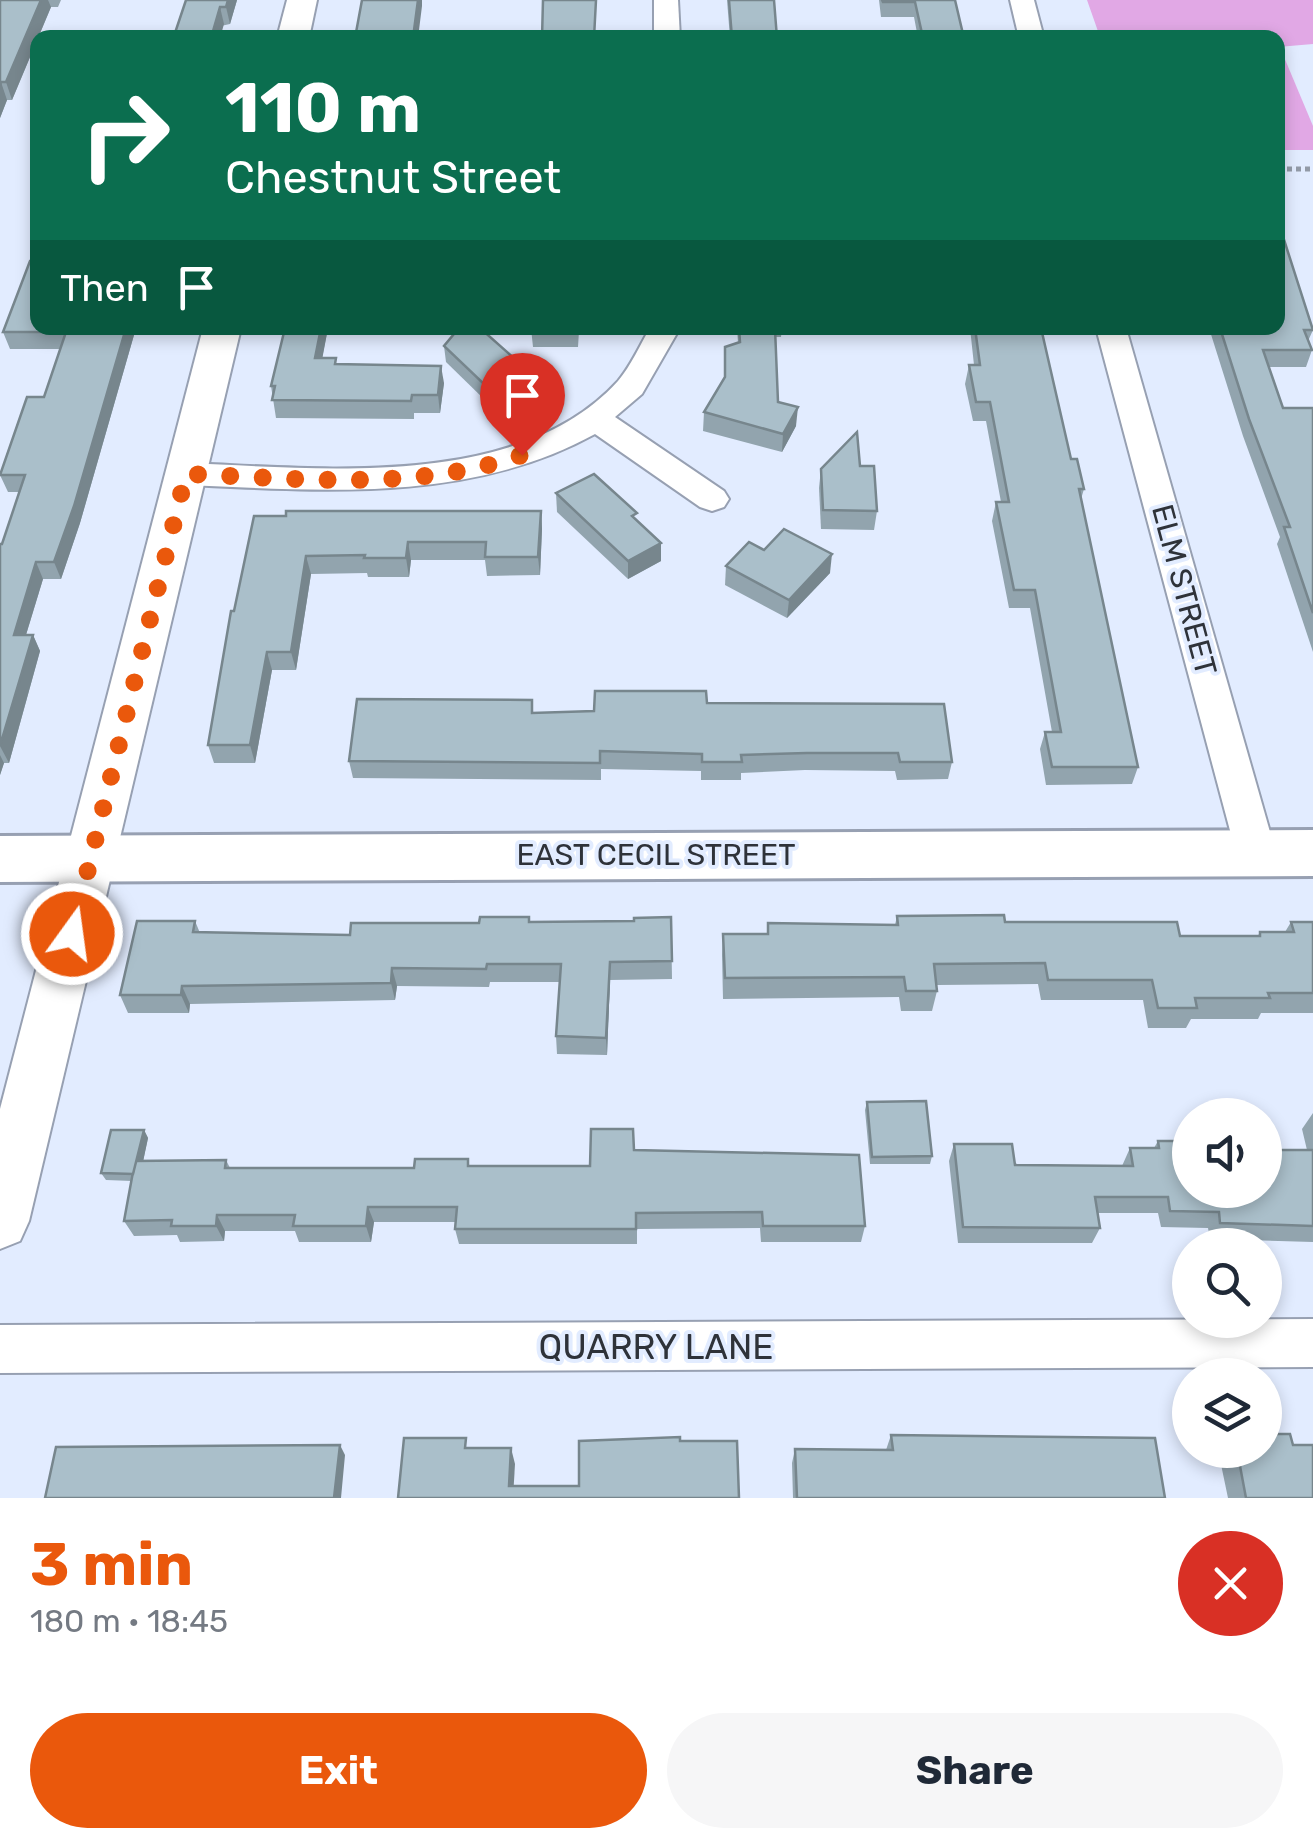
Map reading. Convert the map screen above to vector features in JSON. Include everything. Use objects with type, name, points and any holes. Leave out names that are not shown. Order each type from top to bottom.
[{"type":"main road","name":"EAST CECIL STREET","points":[[0,859],[1313,853]]},
{"type":"street","points":[[295,30],[302,0]]},
{"type":"street","points":[[666,0],[666,30]]},
{"type":"street","points":[[1022,0],[1030,30]]},
{"type":"street","points":[[0,1221],[220,335]]},
{"type":"street","points":[[186,474],[386,479],[442,475],[522,455],[594,418],[646,366],[662,335]]},
{"type":"street","name":"ELM STREET","points":[[1113,335],[1256,853]]},
{"type":"street","points":[[594,418],[712,499]]},
{"type":"street","name":"QUARRY LANE","points":[[0,1349],[1313,1344]]},
{"type":"path","points":[[1285,169],[1313,168]]},
{"type":"shaded area","points":[[1087,0],[1313,0],[1313,44],[1285,46],[1285,30],[1098,30]]},
{"type":"shaded area","points":[[1285,59],[1313,126],[1313,150],[1285,150]]},
{"type":"building","points":[[0,0],[41,0],[6,82],[0,85]]},
{"type":"building","points":[[186,0],[228,0],[226,7],[220,7],[213,30],[176,30]]},
{"type":"building","points":[[362,0],[418,0],[414,30],[356,30]]},
{"type":"building","points":[[543,0],[596,0],[594,30],[542,30]]},
{"type":"building","points":[[729,0],[774,0],[776,30],[731,30]]},
{"type":"building","points":[[955,0],[962,30],[921,30],[915,2],[883,2]]},
{"type":"building","points":[[1285,243],[1313,330],[1304,330],[1312,350],[1263,350],[1283,408],[1313,408],[1313,613],[1284,527],[1290,527],[1222,335],[1285,335]]},
{"type":"building","points":[[30,261],[30,332],[3,332]]},
{"type":"building","points":[[65,335],[124,335],[54,562],[36,562],[14,635],[33,635],[0,746],[0,544],[25,475],[0,475],[27,397],[44,397]]},
{"type":"building","points":[[283,335],[320,335],[315,358],[336,358],[335,364],[441,366],[438,395],[412,395],[411,401],[272,400],[275,386],[271,386]]},
{"type":"building","points":[[453,335],[488,335],[525,368],[486,386],[444,346]]},
{"type":"building","points":[[740,335],[775,335],[778,402],[798,407],[783,434],[704,412],[725,377],[725,347],[740,342]]},
{"type":"building","points":[[976,335],[1043,335],[1071,459],[1077,459],[1084,489],[1079,489],[1138,767],[1052,767],[1045,732],[1061,732],[1035,590],[1014,590],[996,502],[1009,502],[990,402],[976,402],[969,365],[980,365]]},
{"type":"building","points":[[857,432],[860,466],[874,466],[877,511],[823,510],[821,469]]},
{"type":"building","points":[[594,474],[637,513],[632,516],[661,543],[628,561],[556,493]]},
{"type":"building","points":[[286,511],[541,511],[538,557],[485,557],[486,542],[408,542],[406,558],[306,556],[291,652],[267,652],[250,745],[208,745],[231,611],[254,516],[286,516]]},
{"type":"building","points":[[784,529],[832,554],[789,600],[726,566],[749,542],[764,550]]},
{"type":"building","points":[[595,691],[706,691],[707,703],[944,704],[952,762],[900,762],[898,753],[807,753],[741,755],[742,762],[702,762],[702,754],[600,751],[600,763],[349,761],[357,699],[532,700],[532,713],[594,711]]},
{"type":"building","points":[[1004,915],[1005,922],[1177,922],[1180,936],[1260,936],[1260,932],[1294,932],[1291,922],[1313,922],[1313,993],[1268,993],[1270,998],[1195,998],[1197,1008],[1158,1008],[1152,980],[1048,980],[1045,963],[934,964],[937,991],[906,991],[904,977],[725,978],[723,934],[768,934],[768,923],[898,925],[897,916]]},
{"type":"building","points":[[480,917],[529,917],[529,922],[671,917],[672,961],[610,962],[606,1038],[556,1036],[561,964],[487,964],[486,969],[392,968],[391,983],[182,986],[181,995],[120,995],[137,921],[195,921],[193,932],[350,935],[351,923],[479,923]]},
{"type":"building","points":[[926,1101],[932,1156],[872,1157],[867,1102]]},
{"type":"building","points":[[591,1129],[633,1129],[634,1150],[859,1155],[865,1226],[763,1226],[762,1212],[636,1213],[636,1229],[455,1229],[457,1207],[368,1207],[366,1226],[293,1226],[295,1215],[217,1215],[216,1226],[171,1226],[172,1220],[124,1221],[135,1161],[226,1160],[225,1168],[414,1168],[415,1159],[468,1159],[468,1166],[590,1166]]},
{"type":"building","points":[[111,1130],[144,1130],[133,1174],[101,1173]]},
{"type":"building","points":[[1158,1141],[1172,1141],[1172,1208],[1282,1208],[1282,1150],[1313,1150],[1313,1226],[1220,1223],[1219,1212],[1170,1211],[1168,1197],[1095,1197],[1100,1228],[963,1227],[954,1144],[1012,1144],[1015,1165],[1133,1166],[1130,1148],[1159,1148]]},
{"type":"building","points":[[1282,1434],[1290,1434],[1293,1445],[1313,1445],[1313,1498],[1246,1498],[1240,1468],[1282,1468]]},
{"type":"building","points":[[891,1435],[1155,1438],[1165,1498],[797,1498],[795,1449],[893,1450]]},
{"type":"building","points":[[680,1437],[680,1441],[737,1441],[739,1498],[398,1498],[404,1438],[466,1438],[465,1448],[511,1448],[509,1486],[579,1486],[579,1441]]},
{"type":"building","points":[[340,1445],[334,1498],[45,1498],[56,1447]]},
{"type":"route","points":[[72,934],[186,474],[414,478],[470,470],[522,455]]}]
